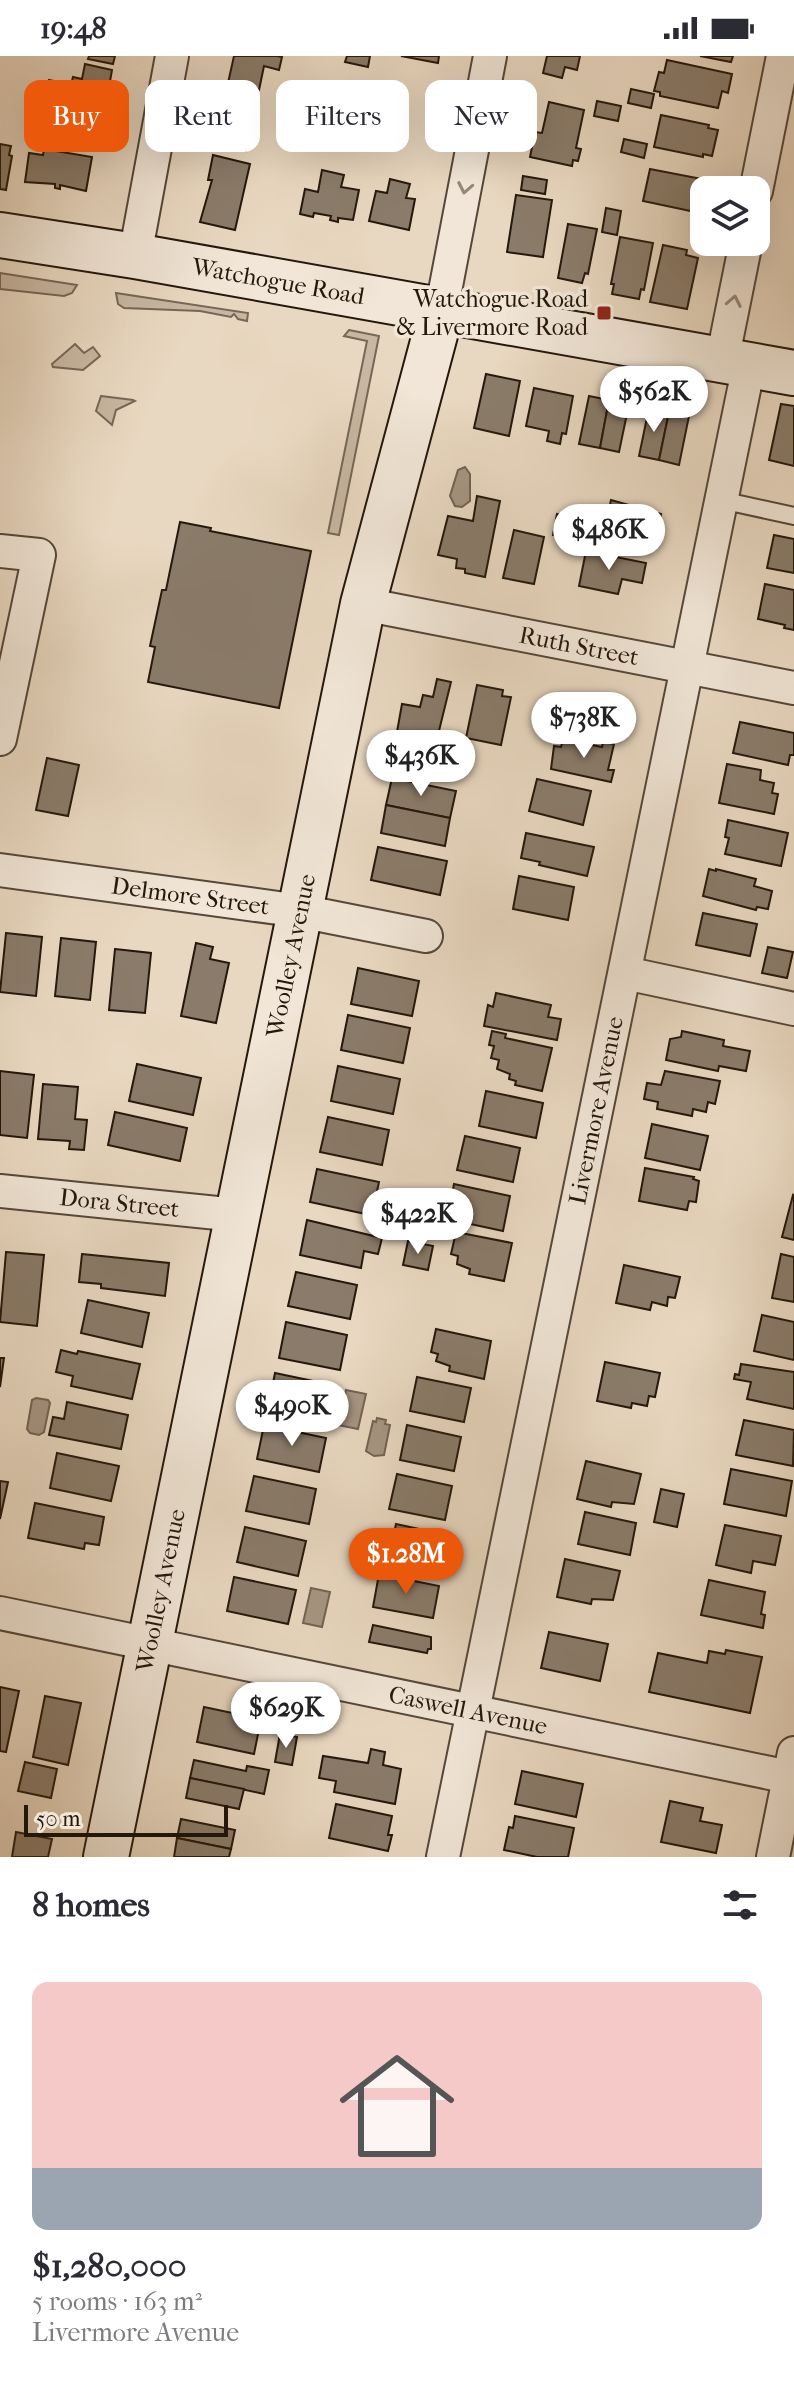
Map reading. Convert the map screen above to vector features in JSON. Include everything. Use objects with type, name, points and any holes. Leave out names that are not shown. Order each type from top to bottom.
[{"type":"street","points":[[135,256],[172,56]]},
{"type":"street","name":"Woolley Avenue","points":[[106,1857],[363,604],[441,312],[490,56]]},
{"type":"street","points":[[759,176],[783,56]]},
{"type":"street","name":"Watchogue Road","points":[[0,235],[135,256],[794,373]]},
{"type":"street","name":"Livermore Avenue","points":[[443,1857],[721,500],[745,256]]},
{"type":"street","points":[[0,551],[39,555],[0,739]]},
{"type":"street","name":"Ruth Street","points":[[363,604],[794,688]]},
{"type":"street","name":"Delmore Street","points":[[0,870],[300,911],[426,936]]},
{"type":"street","points":[[625,973],[794,1009]]},
{"type":"street","name":"Dora Street","points":[[0,1191],[237,1215]]},
{"type":"street","name":"Caswell Avenue","points":[[0,1613],[472,1713],[792,1770]]},
{"type":"street","points":[[773,1857],[792,1770]]},
{"type":"lane","points":[[721,500],[794,516]]},
{"type":"shaded area","points":[[0,273],[77,285],[72,293],[64,296],[0,289]]},
{"type":"shaded area","points":[[116,293],[248,313],[247,321],[238,319],[234,314],[231,317],[200,311],[124,308],[118,304]]},
{"type":"shaded area","points":[[349,330],[379,336],[339,535],[328,533],[367,341],[344,336]]},
{"type":"shaded area","points":[[75,344],[84,353],[93,347],[100,356],[83,370],[53,367],[52,364]]},
{"type":"shaded area","points":[[101,396],[135,401],[116,410],[112,425],[96,411]]},
{"type":"shaded area","points":[[465,467],[470,474],[470,501],[462,507],[455,506],[450,496],[458,470]]},
{"type":"shaded area","points":[[346,1390],[366,1394],[358,1429],[338,1425]]},
{"type":"shaded area","points":[[36,1398],[50,1403],[44,1432],[39,1435],[27,1429],[32,1400]]},
{"type":"shaded area","points":[[377,1418],[386,1420],[385,1424],[390,1425],[384,1455],[374,1456],[366,1451],[373,1421],[376,1422]]},
{"type":"shaded area","points":[[311,1588],[330,1592],[322,1627],[303,1623]]},
{"type":"building","points":[[89,56],[115,56],[113,64],[88,59]]},
{"type":"building","points":[[234,56],[282,57],[279,70],[264,66],[260,85],[260,80],[229,80]]},
{"type":"building","points":[[347,56],[370,56],[368,67],[345,62]]},
{"type":"building","points":[[401,56],[439,56],[438,63]]},
{"type":"building","points":[[547,56],[580,56],[577,70],[565,67],[562,78],[543,73]]},
{"type":"building","points":[[700,56],[733,56],[731,62]]},
{"type":"building","points":[[667,60],[732,74],[728,93],[722,91],[718,108],[660,96],[660,92],[654,91],[659,72],[664,73]]},
{"type":"building","points":[[85,64],[112,70],[110,80],[72,80],[73,77],[82,79]]},
{"type":"building","points":[[631,89],[654,94],[651,108],[628,103]]},
{"type":"building","points":[[597,101],[621,106],[618,121],[594,116]]},
{"type":"building","points":[[549,102],[584,110],[576,148],[581,149],[578,161],[573,160],[572,166],[530,157],[531,152],[537,152],[537,132],[542,133]]},
{"type":"building","points":[[661,115],[709,125],[708,128],[718,130],[712,156],[654,147]]},
{"type":"building","points":[[624,139],[647,144],[644,158],[621,152]]},
{"type":"building","points":[[0,144],[11,146],[6,190],[0,189]]},
{"type":"building","points":[[44,152],[62,152],[92,157],[86,191],[60,185],[60,189],[55,188],[55,184],[25,182],[29,153],[43,155]]},
{"type":"building","points":[[213,155],[250,164],[235,230],[200,222],[212,180],[208,180]]},
{"type":"building","points":[[650,169],[690,177],[690,211],[643,201]]},
{"type":"building","points":[[322,170],[344,175],[341,187],[359,190],[353,220],[338,218],[338,222],[330,220],[331,216],[300,214],[305,189],[318,192]]},
{"type":"building","points":[[523,176],[547,180],[545,194],[521,190]]},
{"type":"building","points":[[390,179],[410,184],[406,198],[415,199],[409,230],[369,221],[376,191],[387,193]]},
{"type":"building","points":[[516,195],[552,200],[543,257],[507,252]]},
{"type":"building","points":[[606,208],[621,211],[617,235],[602,232]]},
{"type":"building","points":[[568,224],[597,229],[588,274],[585,273],[582,283],[558,278]]},
{"type":"building","points":[[620,237],[653,243],[644,290],[641,289],[639,299],[612,294]]},
{"type":"building","points":[[663,245],[687,250],[686,255],[698,258],[687,309],[650,302]]},
{"type":"building","points":[[486,374],[520,381],[509,436],[474,428]]},
{"type":"building","points":[[534,388],[573,396],[566,434],[562,433],[560,444],[547,441],[549,431],[526,426]]},
{"type":"building","points":[[589,396],[609,400],[600,448],[579,444]]},
{"type":"building","points":[[609,400],[629,404],[619,452],[600,448]]},
{"type":"building","points":[[781,404],[794,406],[794,466],[769,460]]},
{"type":"building","points":[[649,408],[669,412],[659,460],[639,456]]},
{"type":"building","points":[[669,412],[689,416],[679,465],[659,460]]},
{"type":"building","points":[[477,496],[500,501],[485,577],[465,573],[465,569],[456,568],[457,559],[438,555],[448,516],[473,521]]},
{"type":"building","points":[[611,500],[661,514],[655,544],[604,532]]},
{"type":"building","points":[[557,514],[589,521],[588,541],[553,535]]},
{"type":"building","points":[[180,522],[311,551],[279,708],[148,682],[155,647],[150,646]]},
{"type":"building","points":[[514,530],[544,537],[534,584],[503,578]]},
{"type":"building","points":[[774,535],[794,539],[794,573],[767,568]]},
{"type":"building","points":[[586,551],[646,563],[642,583],[622,579],[618,594],[579,586]]},
{"type":"building","points":[[765,584],[794,590],[794,630],[758,619]]},
{"type":"building","points":[[437,679],[451,682],[434,751],[395,743],[402,704],[420,707],[423,695],[433,697]]},
{"type":"building","points":[[477,685],[503,690],[502,696],[511,697],[501,745],[466,738]]},
{"type":"building","points":[[593,694],[613,698],[606,732],[567,723],[569,714],[577,716],[579,703],[590,706]]},
{"type":"building","points":[[740,722],[794,733],[794,755],[790,755],[788,765],[733,753]]},
{"type":"building","points":[[563,739],[602,747],[603,742],[614,744],[608,770],[614,770],[611,782],[551,769],[554,746],[561,747]]},
{"type":"building","points":[[47,758],[79,765],[68,816],[36,810]]},
{"type":"building","points":[[727,764],[761,770],[760,780],[774,783],[772,793],[778,794],[774,814],[719,803]]},
{"type":"building","points":[[392,778],[456,791],[450,818],[386,805]]},
{"type":"building","points":[[537,779],[591,791],[583,825],[529,811]]},
{"type":"building","points":[[386,805],[450,818],[445,846],[381,833]]},
{"type":"building","points":[[728,820],[788,833],[781,866],[725,854],[729,838],[725,837]]},
{"type":"building","points":[[526,833],[594,847],[587,876],[521,858]]},
{"type":"building","points":[[378,847],[447,861],[440,895],[371,880]]},
{"type":"building","points":[[709,869],[756,879],[754,886],[772,891],[768,909],[757,907],[756,910],[703,896]]},
{"type":"building","points":[[519,876],[574,887],[568,920],[513,909]]},
{"type":"building","points":[[703,913],[757,924],[750,956],[696,945]]},
{"type":"building","points":[[6,933],[42,937],[36,996],[0,992]]},
{"type":"building","points":[[61,938],[96,942],[90,1000],[55,996]]},
{"type":"building","points":[[196,943],[213,947],[210,959],[229,963],[216,1023],[181,1016]]},
{"type":"building","points":[[768,947],[793,952],[787,978],[762,973]]},
{"type":"building","points":[[115,949],[151,953],[145,1013],[109,1010]]},
{"type":"building","points":[[358,968],[419,981],[412,1016],[351,1004]]},
{"type":"building","points":[[496,993],[551,1005],[548,1017],[561,1019],[557,1040],[484,1026],[488,1005],[493,1007]]},
{"type":"building","points":[[348,1015],[410,1028],[403,1063],[341,1050]]},
{"type":"building","points":[[492,1031],[506,1034],[505,1038],[552,1048],[542,1091],[515,1085],[516,1081],[509,1079],[510,1074],[497,1069],[499,1060],[491,1058],[494,1046],[489,1045]]},
{"type":"building","points":[[682,1031],[724,1040],[723,1046],[750,1051],[746,1071],[719,1066],[718,1071],[666,1060],[670,1039],[681,1037]]},
{"type":"building","points":[[137,1064],[201,1078],[193,1115],[129,1101]]},
{"type":"building","points":[[338,1066],[400,1079],[393,1114],[331,1101]]},
{"type":"building","points":[[0,1071],[34,1075],[27,1138],[0,1135]]},
{"type":"building","points":[[665,1071],[720,1081],[715,1104],[708,1102],[706,1112],[693,1109],[692,1116],[657,1109],[658,1102],[644,1099],[647,1083],[661,1085]]},
{"type":"building","points":[[43,1084],[78,1087],[75,1119],[87,1120],[84,1150],[69,1149],[70,1141],[38,1139]]},
{"type":"building","points":[[486,1091],[543,1103],[536,1138],[479,1126]]},
{"type":"building","points":[[115,1112],[187,1128],[180,1161],[108,1145]]},
{"type":"building","points":[[328,1117],[389,1130],[382,1165],[320,1152]]},
{"type":"building","points":[[652,1124],[708,1136],[700,1170],[645,1158]]},
{"type":"building","points":[[465,1136],[520,1148],[513,1182],[457,1170]]},
{"type":"building","points":[[645,1168],[694,1177],[699,1181],[696,1202],[689,1201],[687,1210],[639,1201]]},
{"type":"building","points":[[317,1169],[379,1182],[376,1196],[388,1199],[384,1218],[310,1202]]},
{"type":"building","points":[[454,1184],[510,1196],[503,1231],[447,1219]]},
{"type":"building","points":[[794,1196],[794,1240],[782,1237]]},
{"type":"building","points":[[307,1220],[382,1238],[378,1254],[364,1251],[361,1268],[300,1255]]},
{"type":"building","points":[[456,1232],[512,1243],[504,1281],[469,1274],[470,1269],[457,1264],[458,1256],[451,1254]]},
{"type":"building","points":[[408,1241],[433,1246],[428,1270],[403,1265]]},
{"type":"building","points":[[6,1252],[44,1255],[37,1326],[0,1322]]},
{"type":"building","points":[[82,1254],[169,1263],[165,1296],[79,1282]]},
{"type":"building","points":[[781,1254],[794,1257],[794,1302],[772,1298]]},
{"type":"building","points":[[624,1265],[680,1277],[675,1298],[668,1297],[667,1306],[652,1302],[650,1310],[616,1303]]},
{"type":"building","points":[[296,1272],[357,1285],[350,1319],[288,1306]]},
{"type":"building","points":[[88,1300],[149,1313],[142,1347],[81,1333]]},
{"type":"building","points":[[762,1315],[794,1322],[794,1360],[754,1351]]},
{"type":"building","points":[[286,1322],[347,1335],[340,1370],[279,1358]]},
{"type":"building","points":[[436,1329],[491,1341],[484,1379],[449,1371],[450,1366],[436,1361],[438,1354],[431,1352]]},
{"type":"building","points":[[61,1350],[140,1364],[132,1399],[71,1386],[73,1376],[56,1372]]},
{"type":"building","points":[[0,1358],[4,1358],[0,1387]]},
{"type":"building","points":[[605,1362],[660,1373],[655,1397],[649,1396],[647,1406],[632,1403],[631,1408],[597,1401]]},
{"type":"building","points":[[741,1364],[794,1372],[794,1409],[747,1399],[751,1382],[734,1379],[735,1374],[739,1375]]},
{"type":"building","points":[[275,1373],[337,1386],[329,1421],[268,1409]]},
{"type":"building","points":[[417,1377],[471,1388],[464,1422],[410,1411]]},
{"type":"building","points":[[67,1402],[128,1415],[121,1449],[49,1435],[53,1417],[64,1419]]},
{"type":"building","points":[[744,1420],[794,1430],[793,1466],[736,1455]]},
{"type":"building","points":[[264,1425],[326,1438],[319,1472],[257,1459]]},
{"type":"building","points":[[407,1425],[461,1437],[454,1471],[400,1460]]},
{"type":"building","points":[[57,1453],[119,1466],[111,1501],[50,1488]]},
{"type":"building","points":[[586,1461],[641,1474],[634,1504],[612,1502],[611,1507],[577,1499]]},
{"type":"building","points":[[731,1469],[792,1481],[786,1516],[724,1504]]},
{"type":"building","points":[[397,1474],[452,1486],[445,1520],[389,1509]]},
{"type":"building","points":[[254,1476],[316,1489],[309,1524],[246,1511]]},
{"type":"building","points":[[0,1481],[8,1482],[0,1519]]},
{"type":"building","points":[[661,1489],[684,1494],[677,1527],[654,1522]]},
{"type":"building","points":[[35,1503],[104,1517],[99,1545],[85,1543],[84,1549],[28,1538]]},
{"type":"building","points":[[585,1512],[636,1523],[630,1555],[578,1544]]},
{"type":"building","points":[[396,1524],[452,1536],[444,1573],[410,1566],[411,1563],[397,1558],[398,1549],[391,1548]]},
{"type":"building","points":[[725,1525],[781,1536],[775,1565],[753,1561],[751,1573],[716,1565]]},
{"type":"building","points":[[245,1527],[306,1541],[298,1576],[237,1562]]},
{"type":"building","points":[[565,1559],[620,1571],[613,1600],[592,1599],[591,1604],[557,1597]]},
{"type":"building","points":[[379,1574],[439,1586],[433,1618],[373,1607]]},
{"type":"building","points":[[234,1577],[296,1590],[288,1624],[227,1611]]},
{"type":"building","points":[[709,1580],[765,1592],[761,1614],[765,1615],[763,1628],[701,1615]]},
{"type":"building","points":[[373,1625],[431,1637],[431,1649],[427,1653],[369,1642]]},
{"type":"building","points":[[549,1632],[608,1644],[600,1681],[541,1668]]},
{"type":"building","points":[[726,1650],[762,1657],[750,1713],[649,1692],[658,1653],[707,1663],[709,1651],[725,1654]]},
{"type":"building","points":[[0,1687],[19,1691],[6,1752],[0,1751]]},
{"type":"building","points":[[45,1696],[81,1703],[68,1765],[33,1757]]},
{"type":"building","points":[[204,1707],[261,1719],[254,1754],[197,1742]]},
{"type":"building","points":[[280,1734],[297,1737],[292,1765],[275,1762]]},
{"type":"building","points":[[371,1749],[385,1752],[383,1765],[401,1769],[395,1804],[334,1792],[336,1781],[319,1778],[323,1756],[368,1763]]},
{"type":"building","points":[[194,1760],[246,1771],[247,1766],[269,1770],[264,1794],[190,1778]]},
{"type":"building","points":[[25,1762],[57,1769],[51,1798],[18,1791]]},
{"type":"building","points":[[522,1771],[583,1784],[576,1817],[515,1804]]},
{"type":"building","points":[[190,1778],[244,1789],[239,1809],[186,1798]]},
{"type":"building","points":[[670,1801],[703,1808],[700,1821],[722,1825],[716,1853],[661,1842]]},
{"type":"building","points":[[336,1804],[392,1816],[388,1851],[329,1838]]},
{"type":"building","points":[[515,1816],[574,1828],[568,1857],[537,1857],[504,1850]]},
{"type":"building","points":[[181,1819],[235,1830],[231,1849],[177,1838]]},
{"type":"building","points":[[16,1832],[52,1839],[48,1857],[12,1857]]},
{"type":"building","points":[[177,1838],[231,1849],[229,1857],[174,1857]]},
{"type":"place","name":"Watchogue Road & Livermore Road","points":[[604,313]]}]
